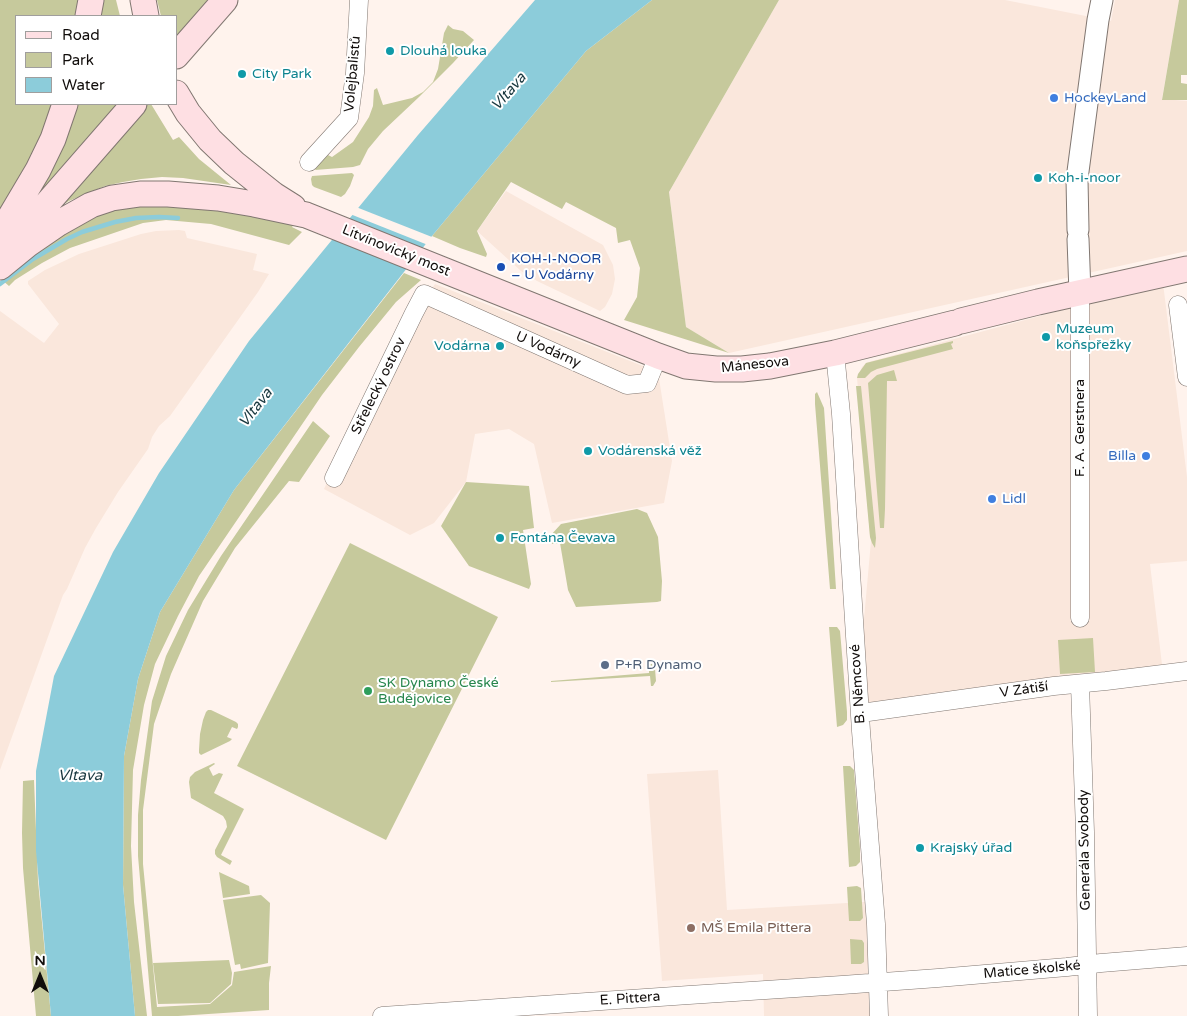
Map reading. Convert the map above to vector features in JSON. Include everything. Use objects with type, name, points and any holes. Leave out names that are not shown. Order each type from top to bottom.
[{"type":"main road","points":[[88,15],[91,0]]},
{"type":"main road","points":[[143,0],[146,15]]},
{"type":"main road","points":[[178,54],[225,0]]},
{"type":"main road","points":[[182,103],[210,140],[234,162],[274,195],[311,217]]},
{"type":"main road","points":[[0,234],[38,170],[53,139],[65,105]]},
{"type":"main road","points":[[0,257],[133,105]]},
{"type":"main road","points":[[0,267],[27,245],[60,223],[91,206],[112,198],[140,194],[168,194],[218,198],[311,217]]},
{"type":"main road","name":"Litvínovický most","points":[[311,217],[476,283]]},
{"type":"main road","name":"Mánesova","points":[[476,283],[686,366],[742,369],[770,366],[835,353],[1080,292],[1187,269]]},
{"type":"street","name":"Volejbalistů","points":[[310,162],[349,118],[355,73],[359,0]]},
{"type":"street","name":"F. A. Gerstnera","points":[[1080,618],[1080,292],[1077,179],[1102,0]]},
{"type":"street","name":"U Vodárny","points":[[424,294],[626,385],[647,383],[658,356]]},
{"type":"street","name":"Střelecký ostrov","points":[[334,478],[424,294]]},
{"type":"street","points":[[1178,305],[1187,378]]},
{"type":"street","name":"B. Němcové","points":[[835,353],[841,414],[861,731],[876,924],[878,1016]]},
{"type":"street","name":"V Zátiší","points":[[861,713],[1054,686],[1187,671]]},
{"type":"street","name":"Generála Svobody","points":[[1080,684],[1088,1016]]},
{"type":"street","name":"Matice školské","points":[[878,983],[1187,956]]},
{"type":"street","name":"E. Pittera","points":[[382,1016],[560,1010],[878,983]]},
{"type":"shaded area","name":"Koh-i-noor","points":[[779,0],[1005,0],[1111,21],[1115,0],[1179,0],[1162,99],[1187,101],[1187,251],[729,353],[686,327],[669,192]]},
{"type":"shaded area","points":[[506,191],[603,245],[613,265],[615,279],[612,294],[605,307],[600,311],[537,281],[521,271],[477,231]]},
{"type":"shaded area","points":[[185,231],[187,238],[257,254],[253,270],[269,274],[170,416],[159,426],[152,437],[148,449],[118,492],[85,548],[63,595],[0,770],[0,311],[44,343],[59,324],[28,284],[28,281],[45,270],[79,254],[141,234]]},
{"type":"shaded area","points":[[1163,283],[1187,477],[1187,561],[1150,564],[1163,673],[1051,683],[1051,696],[865,720],[860,643],[871,541],[857,378],[862,367],[872,361]]},
{"type":"shaded area","points":[[435,284],[658,372],[672,461],[664,503],[552,523],[534,444],[509,429],[475,434],[466,482],[434,523],[410,535],[324,489],[388,352]]},
{"type":"shaded area","points":[[718,770],[727,910],[881,901],[887,966],[887,1016],[764,1016],[763,974],[662,981],[647,774]]},
{"type":"green space","points":[[0,0],[78,0],[76,15],[15,15],[15,105],[57,105],[0,220]]},
{"type":"green space","points":[[97,0],[116,0],[120,15],[95,15]]},
{"type":"green space","points":[[157,0],[212,0],[178,38],[178,15],[161,15]]},
{"type":"green space","points":[[652,0],[779,0],[669,192],[686,327],[729,353],[624,320],[637,297],[640,268],[630,240],[618,243],[616,228],[566,202],[562,209],[511,182],[477,231],[487,254],[486,257],[432,236],[586,51]]},
{"type":"green space","points":[[1179,0],[1187,0],[1187,75],[1181,75],[1181,83],[1187,84],[1187,100],[1162,100]]},
{"type":"green space","points":[[448,25],[453,29],[463,31],[474,40],[419,97],[383,131],[368,149],[360,165],[315,170],[319,163],[328,155],[332,157],[353,142],[369,117],[373,106],[374,90],[377,88],[383,105],[412,98],[423,92],[433,82],[438,69],[444,33]]},
{"type":"green space","points":[[73,105],[118,105],[18,219]]},
{"type":"green space","points":[[144,105],[152,105],[173,140],[179,137],[199,159],[231,185],[183,178],[141,179],[105,186],[69,201],[55,210]]},
{"type":"green space","points":[[352,173],[354,175],[350,186],[341,197],[312,185],[312,176]]},
{"type":"green space","points":[[180,199],[294,224],[292,227],[302,232],[289,245],[211,224],[166,220],[143,223],[70,248],[42,263],[9,286],[2,280],[23,260],[94,211]]},
{"type":"green space","points":[[404,273],[421,280],[396,302],[322,395],[199,576],[155,664],[144,705],[133,770],[131,846],[134,902],[147,1016],[135,1016],[123,885],[124,756],[138,679],[160,612],[234,490]]},
{"type":"green space","points":[[953,341],[951,344],[953,349],[877,369],[865,378],[857,378],[866,363]]},
{"type":"green space","points":[[894,370],[897,381],[887,381],[885,509],[884,528],[880,528],[868,383],[877,375]]},
{"type":"green space","points":[[856,386],[861,386],[876,538],[875,548],[870,537]]},
{"type":"green space","points":[[817,392],[824,408],[836,589],[830,589],[815,404],[815,394]]},
{"type":"green space","points":[[313,421],[330,436],[299,482],[289,481],[235,548],[203,601],[171,674],[154,724],[143,810],[143,864],[157,1007],[210,1004],[232,985],[234,972],[271,966],[269,1010],[152,1016],[138,856],[138,815],[152,701],[166,656],[188,610],[221,556]]},
{"type":"green space","points":[[466,482],[529,486],[534,528],[523,530],[531,584],[529,589],[469,566],[441,526]]},
{"type":"green space","points":[[637,509],[647,513],[658,537],[662,581],[661,601],[576,607],[568,590],[560,543],[552,544],[550,536],[561,524]]},
{"type":"green space","name":"SK Dynamo České Budějovice","points":[[350,543],[498,617],[386,840],[237,766]]},
{"type":"green space","points":[[829,627],[837,627],[840,631],[847,712],[847,720],[843,725],[837,727]]},
{"type":"green space","points":[[1093,638],[1095,672],[1060,674],[1058,640]]},
{"type":"green space","points":[[649,664],[652,664],[655,669],[656,681],[653,686],[651,686],[650,676],[551,682],[649,673]]},
{"type":"green space","points":[[208,710],[236,722],[238,727],[237,729],[232,727],[227,737],[232,739],[230,741],[201,755],[199,753],[200,734],[203,720]]},
{"type":"green space","points":[[214,763],[209,768],[213,776],[219,773],[223,774],[214,793],[244,809],[221,855],[232,861],[230,865],[215,854],[215,850],[227,827],[226,821],[223,816],[191,798],[190,777],[195,772]]},
{"type":"green space","points":[[843,766],[850,766],[854,770],[860,849],[860,862],[856,866],[849,867]]},
{"type":"green space","points":[[34,780],[38,881],[51,1016],[36,1016],[23,868],[23,781]]},
{"type":"green space","points":[[219,872],[249,886],[250,894],[223,898]]},
{"type":"green space","points":[[857,886],[861,888],[863,918],[860,921],[849,921],[847,887]]},
{"type":"green space","points":[[261,895],[270,903],[268,963],[241,969],[240,964],[235,965],[223,900]]},
{"type":"green space","points":[[850,939],[862,940],[864,943],[864,962],[861,964],[851,964]]},
{"type":"green space","points":[[229,960],[232,973],[231,984],[210,1003],[158,1004],[153,963]]},
{"type":"water","name":"Vltava","points":[[535,0],[652,0],[586,51],[432,236],[234,490],[160,612],[138,679],[124,756],[123,885],[135,1016],[51,1016],[36,851],[36,771],[54,676],[113,552],[159,473],[249,341],[418,135]]},
{"type":"pier","points":[[356,207],[434,238],[428,245],[350,214]]},
{"type":"waterway","points":[[0,284],[33,259],[82,232],[136,218],[178,218]]},
{"type":"place","name":"Dlouhá louka","points":[[390,51]]},
{"type":"place","name":"City Park","points":[[242,74]]},
{"type":"place","name":"HockeyLand","points":[[1054,98]]},
{"type":"place","name":"Koh-i-noor","points":[[1038,178]]},
{"type":"place","name":"KOH-I-NOOR – U Vodárny","points":[[501,267]]},
{"type":"place","name":"Muzeum koňspřežky","points":[[1046,337]]},
{"type":"place","name":"Vodárna","points":[[500,346]]},
{"type":"place","name":"Vodárenská věž","points":[[588,451]]},
{"type":"place","name":"Billa","points":[[1146,456]]},
{"type":"place","name":"Lidl","points":[[992,499]]},
{"type":"place","name":"Fontána Čevava","points":[[500,538]]},
{"type":"place","name":"P+R Dynamo","points":[[605,665]]},
{"type":"place","name":"SK Dynamo České Budějovice","points":[[368,691]]},
{"type":"place","name":"Krajský úřad","points":[[920,848]]},
{"type":"place","name":"MŠ Emila Pittera","points":[[691,928]]}]
